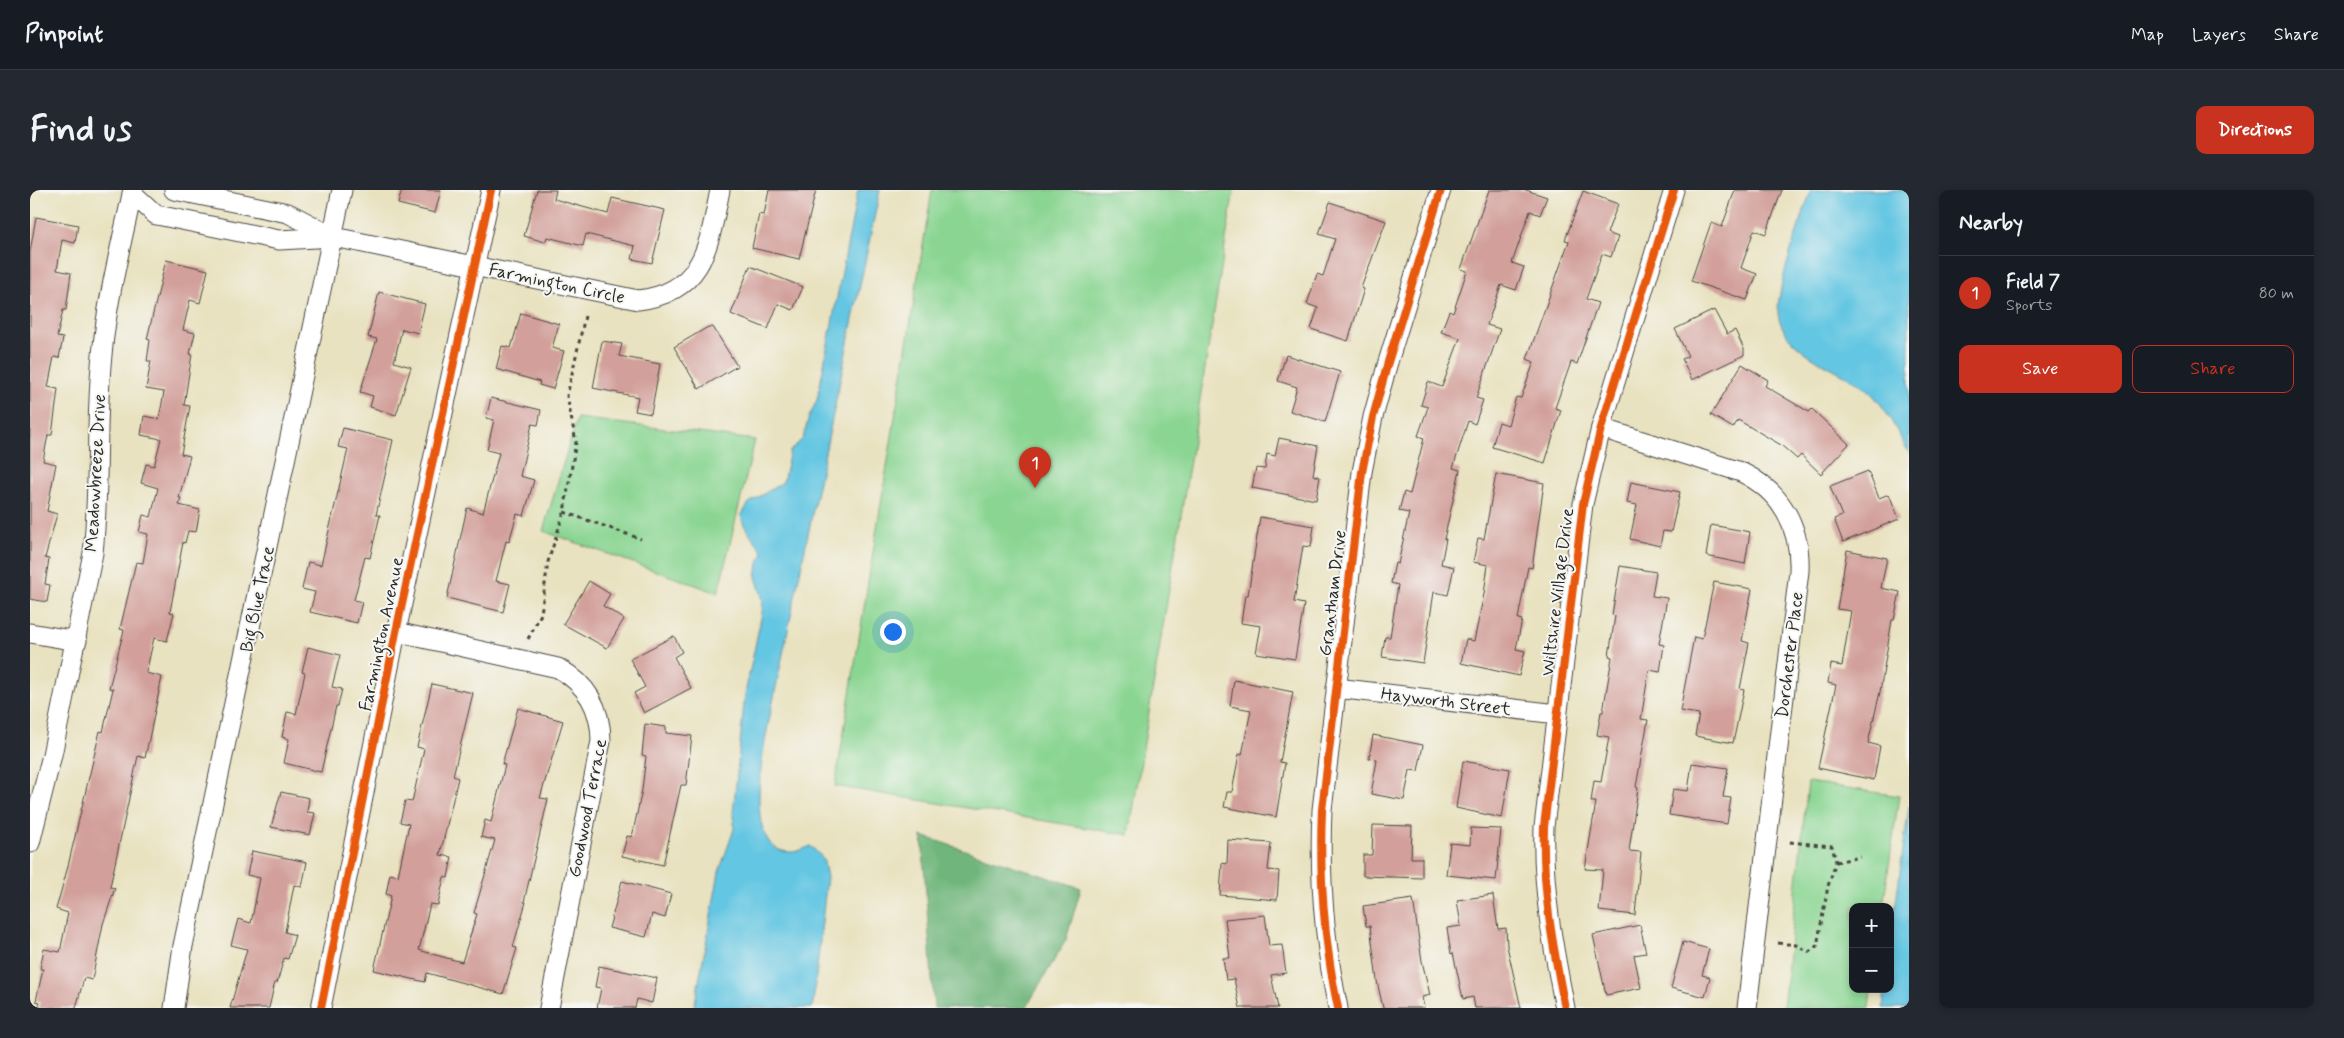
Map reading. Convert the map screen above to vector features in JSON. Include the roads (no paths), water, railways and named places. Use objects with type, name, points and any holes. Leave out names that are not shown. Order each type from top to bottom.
[{"type":"street","name":"Big Blue Trace","points":[[174,1008],[183,946],[334,237],[342,190]]},
{"type":"street","name":"Farmington Circle","points":[[475,266],[491,190]]},
{"type":"street","name":"Farmington Circle","points":[[334,237],[626,298],[651,298],[671,292],[682,285],[699,266],[705,254],[720,190]]},
{"type":"street","name":"Grantham Drive","points":[[1338,1008],[1327,952],[1320,861],[1322,810],[1362,472],[1373,417],[1388,362],[1441,190]]},
{"type":"street","name":"Wiltshire Village Drive","points":[[1565,1008],[1546,902],[1543,857],[1544,826],[1583,504],[1601,428],[1674,190]]},
{"type":"street","points":[[132,191],[156,215],[279,240],[334,237]]},
{"type":"street","name":"Meadowbreeze Drive","points":[[30,843],[77,641],[93,553],[96,520],[98,411],[102,354],[110,295],[132,191]]},
{"type":"street","points":[[187,221],[183,192],[288,213],[334,237]]},
{"type":"street","name":"Farmington Avenue","points":[[322,1008],[396,632],[475,266]]},
{"type":"street","name":"Dorchester Place","points":[[1601,428],[1752,477],[1772,492],[1780,501],[1796,534],[1799,552],[1799,571],[1747,1008]]},
{"type":"street","name":"Goodwood Terrace","points":[[396,632],[558,668],[579,683],[594,703],[599,715],[601,741],[548,1008]]},
{"type":"street","points":[[30,633],[77,641]]},
{"type":"street","name":"Hayworth Street","points":[[1336,688],[1557,714]]},
{"type":"water","points":[[858,190],[880,190],[767,731],[762,757],[760,785],[760,811],[764,832],[774,847],[792,852],[811,846],[823,858],[827,877],[813,1003],[811,1008],[694,1008],[719,872],[734,829],[733,813],[745,694],[762,613],[763,600],[756,577],[758,564],[763,553],[745,526],[741,516],[749,503],[783,482],[790,451],[803,438],[809,417],[817,400]]},
{"type":"water","points":[[1811,190],[1909,190],[1909,453],[1890,418],[1878,401],[1864,387],[1816,359],[1793,342],[1779,319],[1778,308],[1784,276]]},
{"type":"water","points":[[1909,806],[1909,1008],[1883,1008],[1885,993],[1894,993],[1894,917]]},
{"type":"place","name":"Field 7","points":[[1035,488]]}]
